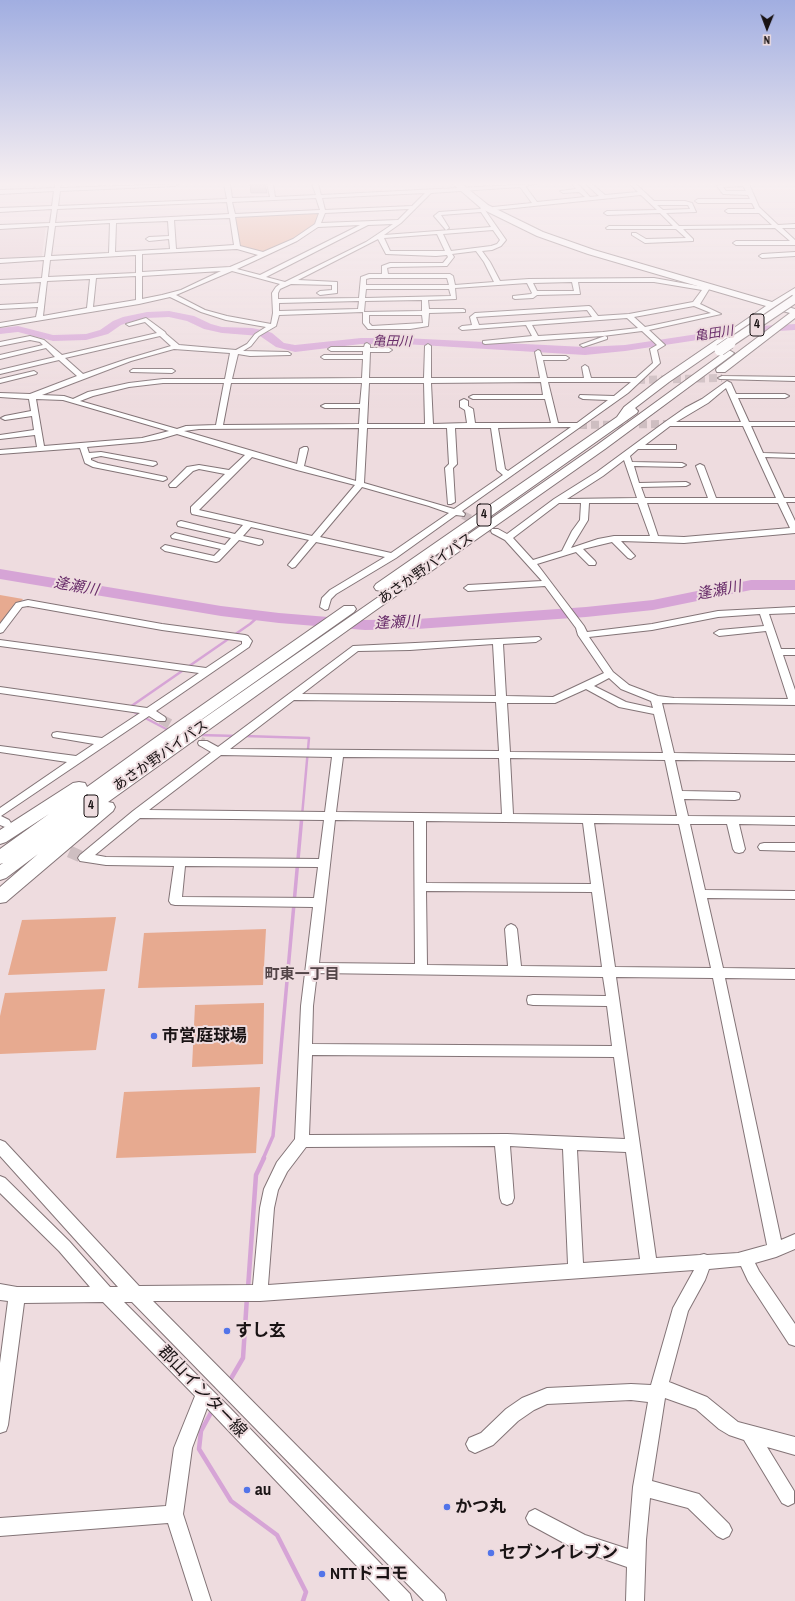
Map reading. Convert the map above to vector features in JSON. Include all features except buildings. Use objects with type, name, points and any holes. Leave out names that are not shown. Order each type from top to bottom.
[{"type":"highway","points":[[614,259],[707,287],[775,304],[795,307]]},
{"type":"highway","points":[[601,447],[712,376],[795,313],[775,304],[627,259]]},
{"type":"highway","points":[[618,421],[628,409],[665,380],[795,291]]},
{"type":"highway","name":"あさか野バイパス","points":[[0,874],[66,824],[183,740],[601,447],[795,299]]},
{"type":"highway","name":"あさか野バイパス","points":[[0,858],[160,740],[309,638],[618,421],[795,307]]},
{"type":"highway","points":[[0,838],[128,755],[160,740]]},
{"type":"highway","points":[[0,897],[57,848],[161,764],[183,740]]},
{"type":"street","points":[[0,261],[37,259]]},
{"type":"street","points":[[39,319],[48,259]]},
{"type":"street","points":[[138,259],[139,302]]},
{"type":"street","points":[[0,325],[139,302],[170,295],[253,259]]},
{"type":"street","points":[[261,277],[297,259]]},
{"type":"street","points":[[219,427],[234,354],[248,346],[257,335],[273,326],[276,313],[275,293],[278,288],[338,259]]},
{"type":"street","points":[[384,276],[384,267],[390,265],[445,264],[450,259]]},
{"type":"street","points":[[485,259],[498,283]]},
{"type":"street","points":[[0,282],[232,269],[288,283],[335,283],[335,292],[315,293]]},
{"type":"street","points":[[90,310],[93,276]]},
{"type":"street","points":[[276,301],[362,299],[454,298],[450,276],[369,276],[363,278],[362,299],[366,323],[370,328],[426,325],[425,299]]},
{"type":"street","points":[[599,278],[603,288]]},
{"type":"street","points":[[363,287],[452,286],[529,281],[575,281],[599,278],[654,280],[707,287],[698,302],[695,304],[629,316],[462,328]]},
{"type":"street","points":[[529,281],[535,293]]},
{"type":"street","points":[[515,297],[533,296],[535,293],[578,293],[575,281]]},
{"type":"street","points":[[275,293],[283,293]]},
{"type":"street","points":[[170,295],[203,311],[226,318],[273,326]]},
{"type":"street","points":[[484,342],[603,334],[643,329],[718,314],[695,304]]},
{"type":"street","points":[[0,308],[40,305]]},
{"type":"street","points":[[476,327],[472,317],[475,315],[589,308],[597,319]]},
{"type":"street","points":[[276,313],[463,311]]},
{"type":"street","points":[[325,607],[327,598],[333,592],[460,514],[468,503],[616,398],[657,362],[653,348],[662,346],[629,316]]},
{"type":"street","points":[[129,324],[146,320],[178,347]]},
{"type":"street","points":[[528,324],[536,338]]},
{"type":"street","points":[[0,372],[163,333]]},
{"type":"street","points":[[583,345],[605,338],[603,334]]},
{"type":"street","points":[[0,344],[30,338],[42,341],[82,377]]},
{"type":"street","points":[[0,357],[48,346]]},
{"type":"street","points":[[428,346],[427,380],[429,426]]},
{"type":"street","points":[[32,396],[137,357],[164,349],[178,347],[260,355],[288,354]]},
{"type":"street","points":[[331,349],[389,350]]},
{"type":"street","points":[[324,357],[366,350]]},
{"type":"street","points":[[292,565],[360,484],[366,350]]},
{"type":"street","points":[[555,425],[549,399],[547,397],[539,355],[566,358]]},
{"type":"street","points":[[137,357],[130,380],[138,384]]},
{"type":"street","points":[[585,367],[588,380]]},
{"type":"street","points":[[133,371],[172,371]]},
{"type":"street","points":[[0,381],[34,373]]},
{"type":"street","points":[[508,538],[557,501],[626,456],[688,410],[705,401],[728,380],[795,379]]},
{"type":"street","points":[[73,401],[91,394],[138,384],[163,381],[588,380],[607,385],[638,380]]},
{"type":"street","points":[[532,563],[600,541],[614,539],[707,539],[795,530],[733,396],[728,380]]},
{"type":"street","points":[[607,385],[616,398]]},
{"type":"street","points":[[0,395],[54,397],[73,401],[250,454],[432,504],[460,514]]},
{"type":"street","points":[[32,396],[41,449]]},
{"type":"street","points":[[733,396],[785,396]]},
{"type":"street","points":[[473,397],[547,397]]},
{"type":"street","points":[[583,397],[616,398]]},
{"type":"street","points":[[464,401],[464,407],[469,409],[471,426]]},
{"type":"street","points":[[325,406],[364,406]]},
{"type":"street","points":[[5,418],[35,413]]},
{"type":"street","points":[[668,424],[795,424]]},
{"type":"street","points":[[494,425],[501,470],[508,475]]},
{"type":"street","points":[[0,452],[146,440],[194,427],[579,425]]},
{"type":"street","points":[[451,426],[453,464],[449,468],[451,502]]},
{"type":"street","points":[[0,437],[38,432]]},
{"type":"street","points":[[83,446],[88,461],[96,465],[163,479]]},
{"type":"street","points":[[638,447],[673,447]]},
{"type":"street","points":[[300,468],[304,448]]},
{"type":"street","points":[[86,456],[101,454],[153,464]]},
{"type":"street","points":[[250,454],[194,509],[195,512],[392,556]]},
{"type":"street","points":[[626,456],[655,539]]},
{"type":"street","points":[[760,456],[795,456]]},
{"type":"street","points":[[629,464],[682,465]]},
{"type":"street","points":[[700,466],[713,501]]},
{"type":"street","points":[[173,484],[190,469],[199,467],[230,473]]},
{"type":"street","points":[[636,485],[686,484]]},
{"type":"street","points":[[557,501],[795,500]]},
{"type":"street","points":[[567,552],[566,549],[576,530],[584,520],[585,501]]},
{"type":"street","points":[[432,504],[451,502],[468,503]]},
{"type":"street","points":[[181,524],[259,542]]},
{"type":"street","points":[[165,548],[216,559],[249,524]]},
{"type":"street","points":[[495,531],[508,538],[532,563],[562,601],[610,674],[625,687],[656,699],[674,701],[795,702],[764,611]]},
{"type":"street","points":[[175,536],[227,548]]},
{"type":"street","points":[[614,539],[631,556]]},
{"type":"street","points":[[577,548],[592,563]]},
{"type":"street","points":[[468,588],[548,583]]},
{"type":"street","points":[[0,630],[19,605],[28,603],[141,623],[245,638],[247,641],[246,645],[164,702],[148,711],[79,760],[2,819]]},
{"type":"street","points":[[582,632],[645,628],[718,614],[795,610]]},
{"type":"street","points":[[719,633],[770,628]]},
{"type":"street","points":[[325,863],[97,861],[84,858],[136,814],[356,648],[410,648],[536,639]]},
{"type":"street","points":[[498,642],[508,817]]},
{"type":"street","points":[[0,643],[208,670]]},
{"type":"street","points":[[778,652],[795,652]]},
{"type":"street","points":[[290,697],[555,700],[610,674]]},
{"type":"street","points":[[586,685],[623,705],[659,712]]},
{"type":"street","points":[[0,690],[148,711],[161,719]]},
{"type":"street","points":[[656,699],[718,974],[776,1250]]},
{"type":"street","points":[[57,735],[99,741],[103,743]]},
{"type":"street","points":[[203,743],[219,752],[795,758]]},
{"type":"street","points":[[0,749],[79,760]]},
{"type":"street","points":[[260,1293],[267,1208],[271,1188],[282,1167],[302,1141],[307,1006],[338,754]]},
{"type":"street","points":[[677,795],[735,796]]},
{"type":"street","points":[[136,814],[795,821]]},
{"type":"street","points":[[420,817],[421,969]]},
{"type":"street","points":[[588,818],[649,1266]]},
{"type":"street","points":[[732,820],[739,850]]},
{"type":"street","points":[[764,847],[795,847]]},
{"type":"street","points":[[180,862],[175,901],[320,903]]},
{"type":"street","points":[[421,887],[597,888]]},
{"type":"street","points":[[699,894],[795,895]]},
{"type":"street","points":[[511,929],[515,970]]},
{"type":"street","points":[[311,968],[795,974]]},
{"type":"street","points":[[534,1000],[613,1001]]},
{"type":"street","points":[[306,1049],[620,1052]]},
{"type":"street","points":[[302,1141],[502,1140],[632,1146]]},
{"type":"street","points":[[502,1140],[507,1198]]},
{"type":"street","points":[[570,1143],[576,1271]]},
{"type":"street","points":[[0,1146],[136,1295],[438,1601]]},
{"type":"street","name":"郡山インター線","points":[[0,1183],[64,1246],[108,1295],[403,1601]]},
{"type":"street","points":[[0,1292],[17,1295],[260,1293],[746,1259],[776,1250],[795,1241]]},
{"type":"street","points":[[746,1259],[754,1276],[795,1338]]},
{"type":"street","points":[[635,1601],[642,1487],[659,1391],[681,1308],[700,1275],[704,1261]]},
{"type":"street","points":[[0,1425],[17,1295]]},
{"type":"street","points":[[475,1444],[487,1439],[512,1415],[528,1404],[547,1396],[659,1391],[701,1403],[725,1423],[735,1429],[795,1446]]},
{"type":"street","points":[[202,1601],[174,1514],[183,1448],[204,1394]]},
{"type":"street","points":[[749,1433],[788,1497]]},
{"type":"street","points":[[642,1487],[693,1500],[722,1530]]},
{"type":"street","points":[[0,1527],[174,1514]]},
{"type":"street","points":[[535,1518],[581,1543],[637,1561]]},
{"type":"shaded area","points":[[0,595],[23,599],[0,627]]},
{"type":"shaded area","points":[[116,917],[107,971],[8,975],[22,920]]},
{"type":"shaded area","points":[[266,929],[263,985],[138,988],[144,933]]},
{"type":"shaded area","points":[[105,989],[96,1050],[0,1054],[0,1016],[5,993]]},
{"type":"shaded area","points":[[264,1003],[263,1064],[192,1067],[195,1005]]},
{"type":"shaded area","points":[[260,1087],[256,1153],[116,1158],[124,1092]]},
{"type":"waterway","name":"亀田川","points":[[0,331],[18,329],[53,338],[86,337],[104,332],[117,323],[127,319],[147,315],[169,314],[190,318],[208,327],[222,330],[263,333],[268,335],[280,345],[295,349],[361,341],[404,341],[585,351],[625,348],[744,330],[795,327]]},
{"type":"waterway","name":"逢瀬川","points":[[0,574],[221,611],[279,618],[365,625],[417,624],[586,612],[653,605],[751,585],[795,585]]},
{"type":"waterway","points":[[130,707],[250,624],[259,616]]},
{"type":"waterway","points":[[130,710],[170,731]]},
{"type":"waterway","points":[[199,735],[237,736]]},
{"type":"waterway","points":[[244,736],[309,738],[302,816]]},
{"type":"waterway","points":[[263,1159],[273,1136],[302,815]]},
{"type":"waterway","points":[[248,1288],[256,1175],[264,1158]]},
{"type":"waterway","points":[[229,1382],[243,1358],[247,1297]]},
{"type":"waterway","points":[[213,1409],[201,1431],[199,1449],[231,1501],[277,1535],[306,1592],[303,1601]]},
{"type":"tunnel","points":[[637,380],[722,378]]},
{"type":"tunnel","points":[[579,425],[668,424]]},
{"type":"tunnel","points":[[463,515],[495,531]]},
{"type":"tunnel","points":[[161,719],[203,743]]},
{"type":"tunnel","points":[[53,844],[84,858]]},
{"type":"place","name":"市営庭球場","points":[[154,1036]]},
{"type":"place","name":"すし玄","points":[[227,1331]]},
{"type":"place","name":"au","points":[[247,1490]]},
{"type":"place","name":"かつ丸","points":[[447,1507]]},
{"type":"place","name":"セブンイレブン","points":[[491,1553]]},
{"type":"place","name":"NTTドコモ","points":[[322,1574]]},
{"type":"district","name":"町東一丁目","points":[[302,975]]}]
